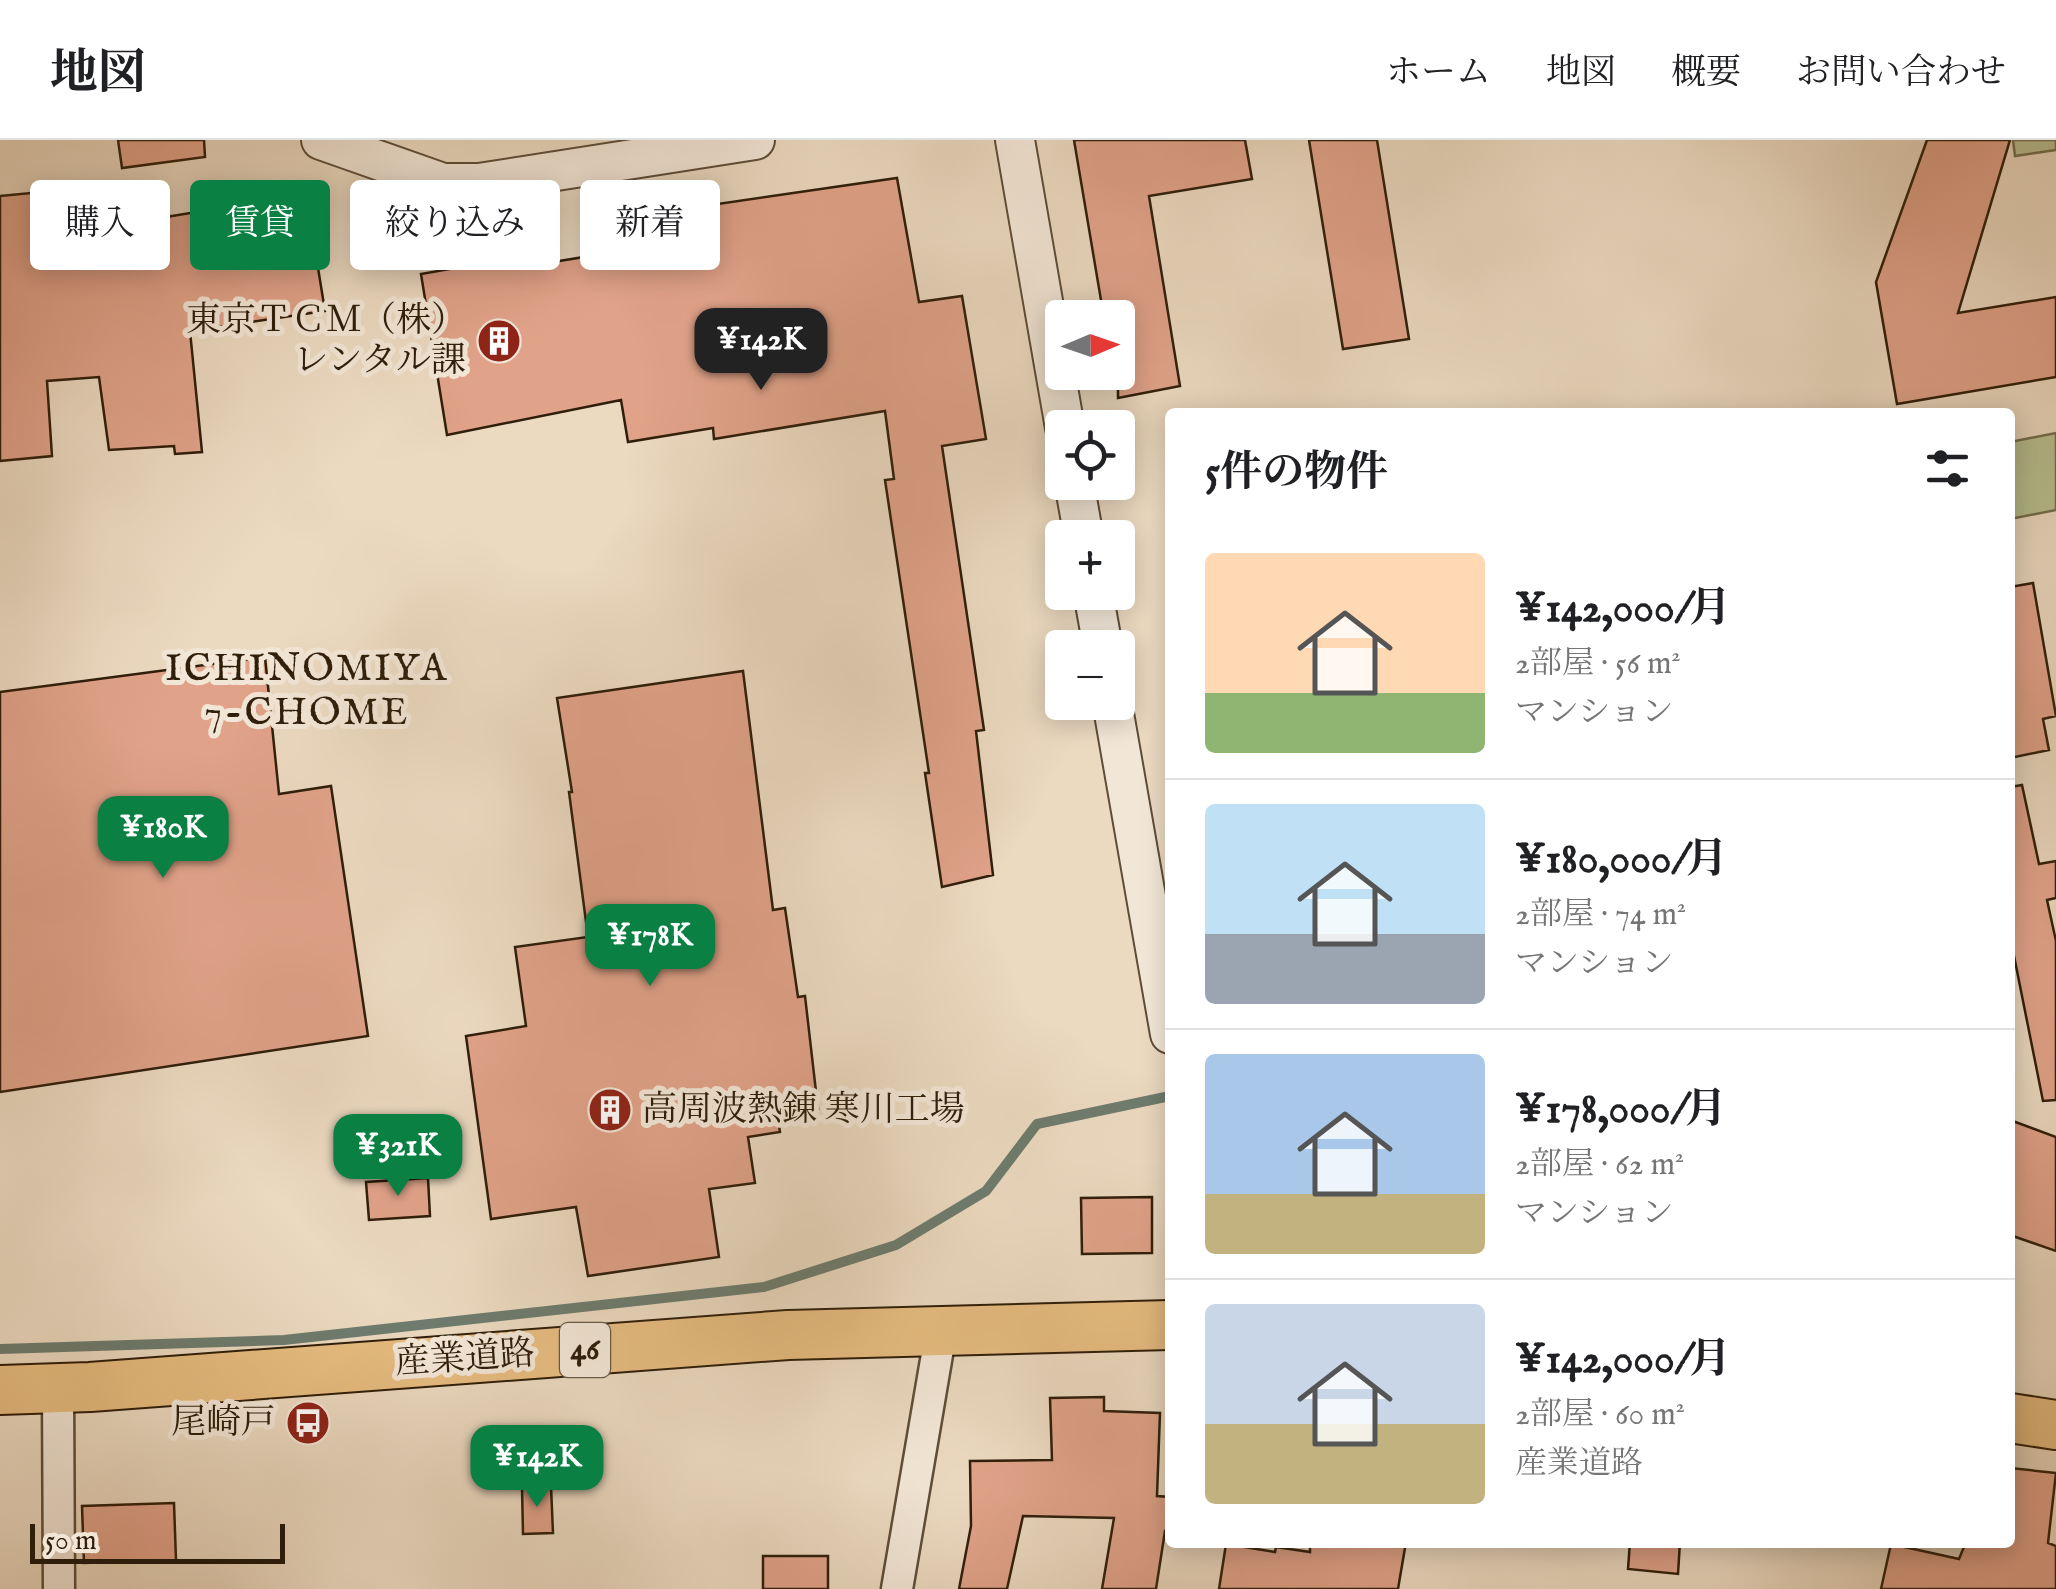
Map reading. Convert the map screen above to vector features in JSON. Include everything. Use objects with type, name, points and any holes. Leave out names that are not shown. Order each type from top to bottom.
[{"type":"main road","name":"産業道路","points":[[0,1390],[58,1389],[788,1335],[1165,1325]]},
{"type":"main road","points":[[2015,1419],[2056,1425]]},
{"type":"street","points":[[322,140],[443,183],[479,183],[755,140]]},
{"type":"street","points":[[1014,140],[1061,410]]},
{"type":"street","points":[[1115,720],[1165,1005]]},
{"type":"street","points":[[897,1589],[941,1331]]},
{"type":"street","points":[[58,1389],[59,1589]]},
{"type":"green space","points":[[2013,140],[2056,140],[2056,150],[2015,156]]},
{"type":"green space","points":[[2056,433],[2056,510],[2015,518],[2015,441]]},
{"type":"building","points":[[118,140],[204,140],[205,157],[122,168]]},
{"type":"building","points":[[1074,140],[1245,140],[1252,179],[1149,196],[1180,386],[1118,398],[1118,390],[1135,390],[1135,300],[1101,300]]},
{"type":"building","points":[[1309,140],[1377,140],[1409,339],[1343,349]]},
{"type":"building","points":[[1927,140],[2010,140],[1958,313],[2056,297],[2056,377],[1897,404],[1876,282]]},
{"type":"building","points":[[897,178],[919,302],[962,296],[986,439],[942,446],[984,730],[976,731],[993,875],[942,887],[885,480],[894,479],[885,411],[714,439],[713,428],[628,442],[621,400],[447,435],[421,274],[444,270],[560,270],[560,261],[580,258],[580,270],[720,270],[720,204]]},
{"type":"building","points":[[30,193],[30,270],[170,270],[170,216],[190,213],[190,270],[318,270],[325,311],[190,331],[202,452],[175,454],[174,446],[109,450],[99,377],[47,381],[52,456],[0,461],[0,196]]},
{"type":"building","points":[[2033,583],[2056,716],[2043,719],[2049,750],[2015,757],[2015,586]]},
{"type":"building","points":[[265,657],[279,794],[331,786],[368,1036],[0,1092],[0,692]]},
{"type":"building","points":[[743,671],[773,910],[785,908],[798,997],[805,996],[818,1109],[777,1113],[780,1132],[748,1137],[755,1183],[709,1189],[719,1257],[588,1276],[576,1207],[491,1219],[466,1036],[526,1026],[515,947],[588,937],[557,698]]},
{"type":"building","points":[[2022,785],[2039,864],[2056,861],[2056,898],[2047,900],[2056,941],[2056,1100],[2043,1101],[2015,961],[2015,786]]},
{"type":"building","points":[[2015,1122],[2056,1137],[2056,1251],[2015,1237]]},
{"type":"building","points":[[428,1178],[430,1216],[369,1220],[366,1182]]},
{"type":"building","points":[[1152,1197],[1152,1253],[1082,1254],[1081,1198]]},
{"type":"building","points":[[1104,1397],[1104,1411],[1160,1413],[1157,1496],[1165,1497],[1165,1531],[1156,1589],[1102,1589],[1114,1518],[1023,1516],[1007,1589],[959,1589],[971,1526],[970,1461],[1052,1460],[1050,1398]]},
{"type":"building","points":[[2015,1469],[2056,1473],[2048,1543],[2056,1546],[2056,1589],[1881,1589],[1890,1548],[1959,1559],[1964,1548],[2015,1548]]},
{"type":"building","points":[[551,1486],[553,1533],[523,1534],[522,1487]]},
{"type":"building","points":[[174,1503],[176,1560],[84,1563],[82,1506]]},
{"type":"building","points":[[1225,1548],[1310,1552],[1310,1548],[1405,1548],[1398,1589],[1219,1589]]},
{"type":"building","points":[[1630,1548],[1680,1548],[1678,1574],[1628,1569]]},
{"type":"building","points":[[763,1556],[828,1556],[828,1589],[763,1589]]},
{"type":"waterway","points":[[0,1349],[284,1340],[764,1287],[896,1245],[986,1191],[1037,1124],[1165,1097]]},
{"type":"place","name":"東京ＴＣＭ（株） レンタル課","points":[[499,341]]},
{"type":"place","name":"高周波熱錬 寒川工場","points":[[610,1110]]},
{"type":"place","name":"尾崎戸","points":[[308,1423]]},
{"type":"district","name":"ICHINOMIYA 7-CHOME","points":[[307,692]]}]
